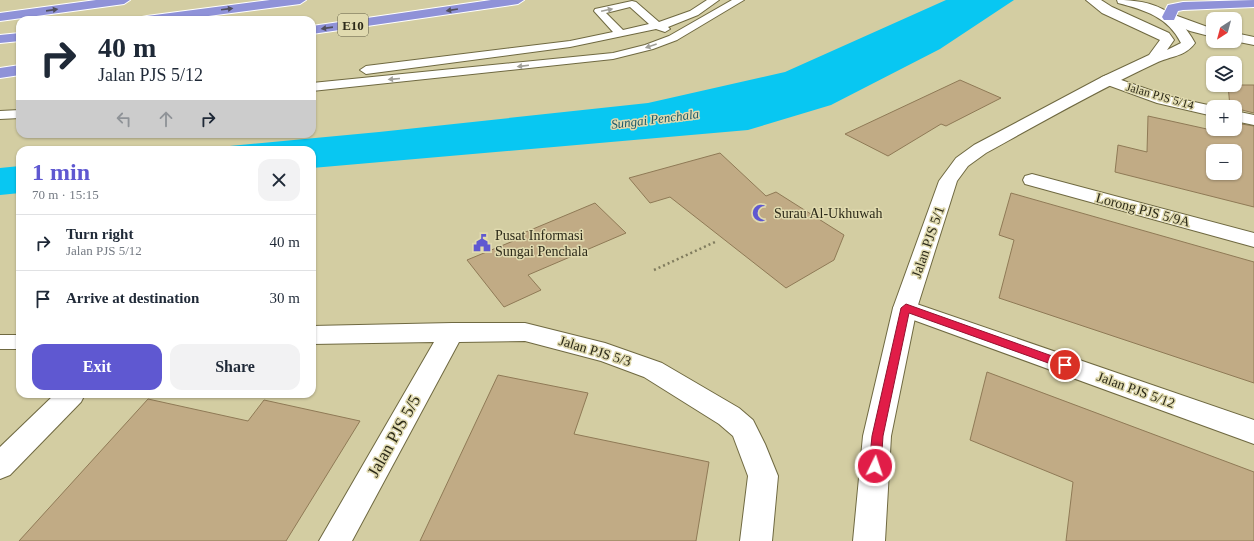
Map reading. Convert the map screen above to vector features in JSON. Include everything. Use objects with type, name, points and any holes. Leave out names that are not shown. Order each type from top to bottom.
[{"type":"highway","points":[[0,17],[124,0]]},
{"type":"highway","points":[[178,16],[300,0]]},
{"type":"highway","name":"E10","points":[[316,29],[518,0]]},
{"type":"highway","points":[[1169,18],[1173,8],[1254,3]]},
{"type":"highway","points":[[0,39],[16,37]]},
{"type":"highway","points":[[0,73],[16,71]]},
{"type":"street","name":"Jalan PJS 5/1","points":[[1092,0],[1164,36],[1167,40],[1166,44],[1154,58]]},
{"type":"street","points":[[1124,0],[1155,9],[1169,18],[1206,31]]},
{"type":"street","points":[[1118,14],[1147,21],[1156,21],[1169,18]]},
{"type":"street","points":[[1169,18],[1188,43]]},
{"type":"street","name":"Jalan PJS 5/1","points":[[869,541],[877,436],[906,308],[948,181],[962,162],[980,149],[1106,80],[1154,58],[1173,54],[1185,47],[1188,43],[1206,38]]},
{"type":"street","points":[[1242,39],[1254,41]]},
{"type":"street","name":"Jalan PJS 5/14","points":[[1106,80],[1163,100],[1206,109]]},
{"type":"street","points":[[1242,117],[1254,120]]},
{"type":"street","name":"Lorong PJS 5/9A","points":[[1032,180],[1254,240]]},
{"type":"street","name":"Jalan PJS 5/12","points":[[906,308],[1254,432]]},
{"type":"street","name":"Jalan PJS 5/5","points":[[335,541],[452,332]]},
{"type":"street","name":"Jalan PJS 5/3","points":[[316,335],[525,332],[605,353],[653,370],[729,416],[743,428],[751,444],[763,476],[756,541]]},
{"type":"street","points":[[0,466],[68,398]]},
{"type":"lane","points":[[366,70],[570,44],[621,34],[657,26],[694,13],[713,0]]},
{"type":"lane","points":[[316,87],[613,56],[649,47],[678,34],[739,0]]},
{"type":"lane","points":[[621,34],[599,11],[632,4],[657,26],[678,34]]},
{"type":"lane","points":[[0,115],[16,114]]},
{"type":"lane","points":[[0,342],[16,342]]},
{"type":"path","points":[[654,270],[715,242]]},
{"type":"water","name":"Sungai Penchala","points":[[946,0],[1014,0],[940,49],[831,105],[748,130],[316,168],[316,146],[230,146],[379,132],[648,103],[785,72]]},
{"type":"water","points":[[16,166],[16,193],[0,195],[0,168]]},
{"type":"building","points":[[960,80],[1001,98],[946,126],[941,124],[888,156],[845,134]]},
{"type":"building","points":[[1242,85],[1254,85],[1254,113],[1242,110],[1242,100],[1229,100],[1229,92],[1242,92]]},
{"type":"building","points":[[1148,116],[1206,129],[1206,136],[1242,136],[1242,124],[1254,126],[1254,207],[1115,172],[1118,145],[1147,152]]},
{"type":"building","points":[[720,153],[766,196],[776,192],[844,235],[834,260],[786,288],[670,197],[650,203],[629,178]]},
{"type":"building","points":[[1011,193],[1254,262],[1254,383],[999,298],[1014,240],[999,235]]},
{"type":"building","points":[[595,203],[626,233],[528,275],[541,290],[504,307],[467,260],[523,237],[521,234]]},
{"type":"building","points":[[987,372],[1254,472],[1254,541],[1066,541],[1073,482],[970,440]]},
{"type":"building","points":[[498,375],[588,393],[574,434],[709,462],[696,541],[420,541]]},
{"type":"building","points":[[148,399],[248,421],[264,400],[360,421],[286,541],[19,541]]},
{"type":"waterway","points":[[1248,0],[1254,1]]},
{"type":"place","name":"Surau Al-Ukhuwah","points":[[761,213]]},
{"type":"place","name":"Pusat Informasi Sungai Penchala","points":[[482,243]]},
{"type":"route","points":[[875,466],[877,436],[906,308],[1065,365]]}]
